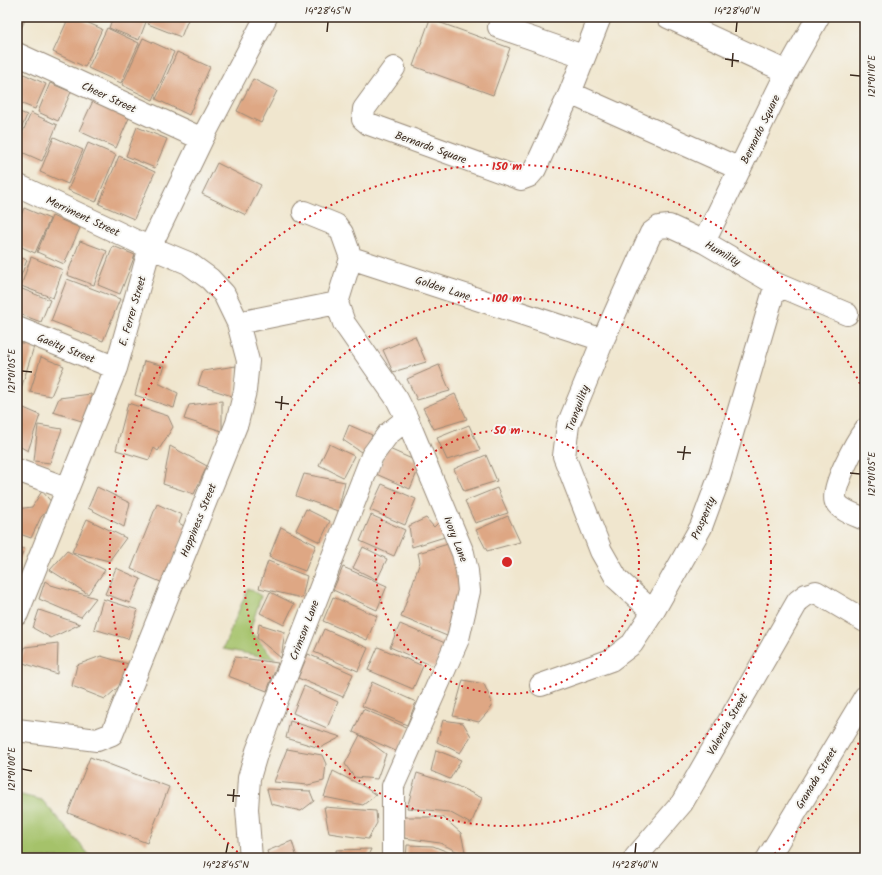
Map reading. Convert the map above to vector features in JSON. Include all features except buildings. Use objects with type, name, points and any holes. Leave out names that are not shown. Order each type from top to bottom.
[{"type":"street","name":"Bernardo Square","points":[[394,68],[364,109],[363,119],[369,124],[521,180],[529,176],[535,169],[570,93],[583,56],[600,17]]},
{"type":"street","points":[[668,17],[787,72]]},
{"type":"street","name":"Bernardo Square","points":[[704,242],[787,72],[818,17]]},
{"type":"street","name":"E. Ferrer Street","points":[[18,610],[66,488],[116,368],[150,247],[259,19]]},
{"type":"street","points":[[499,27],[583,56]]},
{"type":"street","name":"Cheer Street","points":[[17,54],[202,139]]},
{"type":"street","points":[[570,93],[740,169]]},
{"type":"street","name":"Merriment Street","points":[[17,185],[150,247]]},
{"type":"street","points":[[238,323],[337,304],[351,258],[342,233],[336,225],[304,212]]},
{"type":"street","name":"Humility","points":[[669,226],[704,242],[776,284],[847,314]]},
{"type":"street","name":"Tranquility","points":[[653,612],[617,579],[601,551],[564,456],[568,425],[603,340],[652,233],[659,227],[669,226]]},
{"type":"street","name":"Happiness Street","points":[[17,730],[97,740],[112,734],[237,423],[245,391],[248,361],[238,323],[224,294],[210,279],[188,263],[150,247]]},
{"type":"street","name":"Golden Lane","points":[[351,258],[603,340]]},
{"type":"street","name":"Prosperity","points":[[541,685],[611,660],[632,644],[653,612],[701,527],[719,478],[776,284]]},
{"type":"street","name":"Ivory Lane","points":[[337,304],[344,323],[397,400],[407,419],[463,553],[469,591],[458,639],[393,786],[393,858]]},
{"type":"street","name":"Gaeity Street","points":[[17,328],[116,368]]},
{"type":"street","name":"Crimson Lane","points":[[251,858],[247,809],[249,778],[257,751],[372,456],[388,434],[407,419]]},
{"type":"street","points":[[865,430],[844,466],[834,496],[836,503],[842,508],[865,519]]},
{"type":"street","points":[[17,470],[66,488]]},
{"type":"street","name":"Valencia Street","points":[[636,858],[682,803],[798,601],[806,595],[816,592],[865,622]]},
{"type":"street","name":"Granada Street","points":[[768,858],[865,697]]},
{"type":"green space","points":[[248,588],[261,596],[250,631],[275,659],[223,649]]},
{"type":"green space","points":[[17,794],[42,800],[92,858],[17,858]]}]
